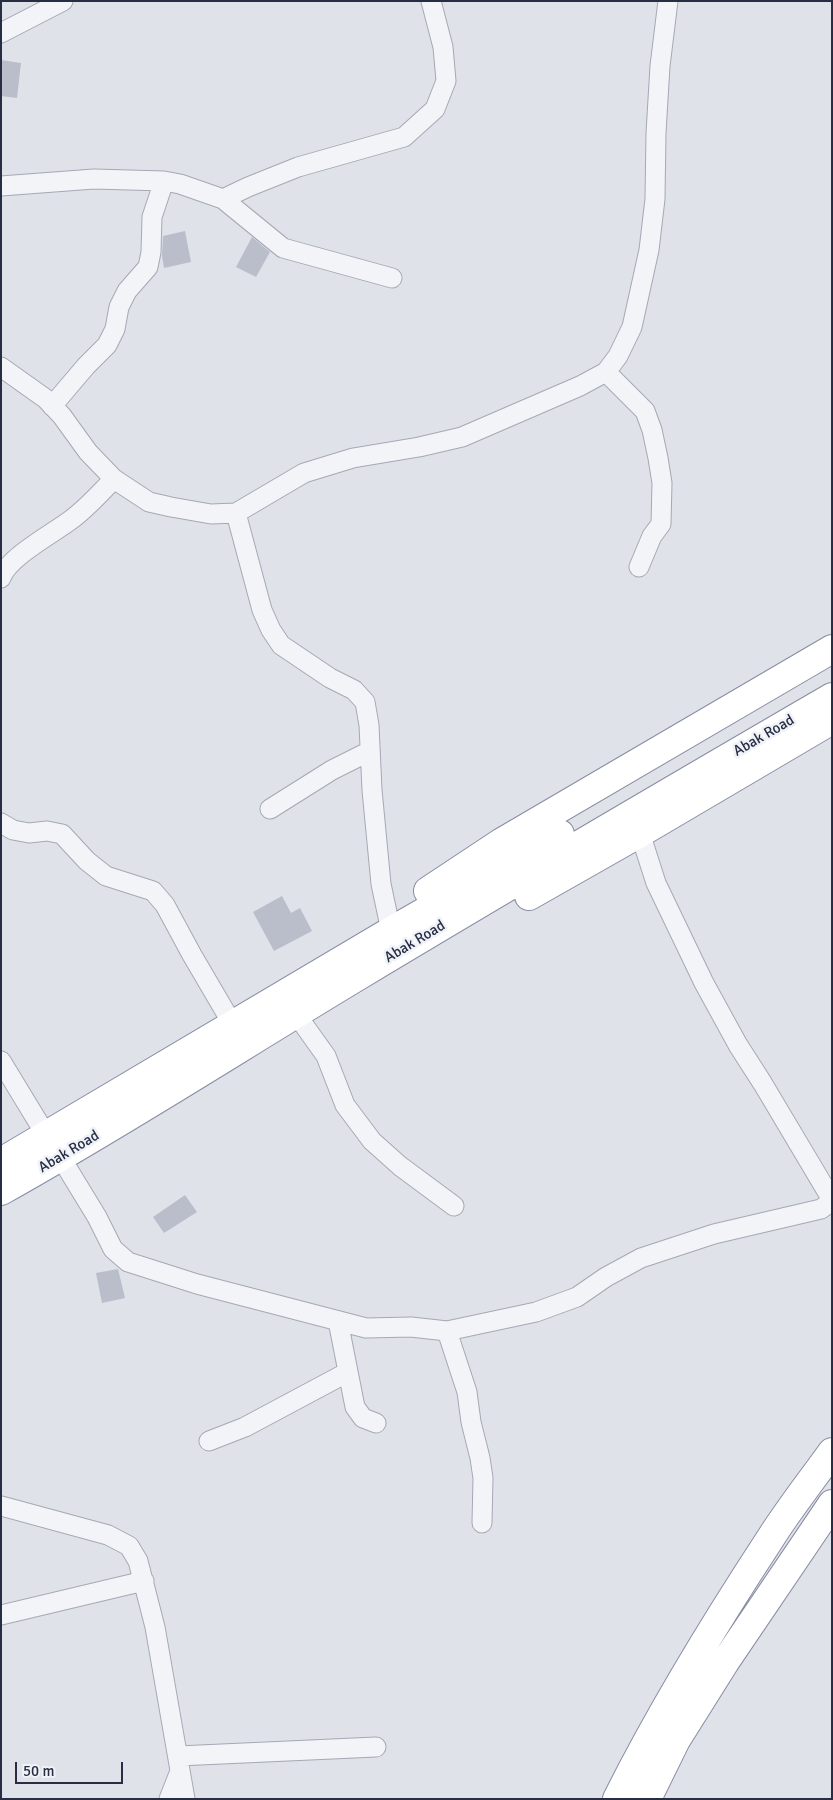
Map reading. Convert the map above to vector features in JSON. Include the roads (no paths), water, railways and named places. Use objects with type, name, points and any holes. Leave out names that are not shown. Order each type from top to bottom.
[{"type":"highway","points":[[391,932],[428,891],[502,842],[832,649]]},
{"type":"highway","name":"Abak Road","points":[[1,1162],[391,932],[832,677]]},
{"type":"highway","name":"Abak Road","points":[[1,1191],[61,1158],[353,979],[618,821],[832,697]]},
{"type":"highway","points":[[353,979],[454,934],[539,890],[832,720]]},
{"type":"highway","points":[[617,1799],[637,1760],[699,1652],[770,1538],[832,1452]]},
{"type":"highway","points":[[647,1799],[676,1740],[725,1662],[832,1504]]},
{"type":"street","points":[[1,33],[63,1]]},
{"type":"street","points":[[222,200],[248,187],[298,167],[404,137],[435,109],[446,81],[443,47],[431,1]]},
{"type":"street","points":[[1,367],[46,399],[88,452],[114,479],[150,502],[211,514],[236,513],[304,473],[353,458],[419,447],[462,437],[580,386],[606,372],[618,356],[632,327],[649,250],[655,199],[660,66],[668,1]]},
{"type":"street","points":[[1,186],[94,179],[164,181],[180,184],[222,200],[283,248],[392,278]]},
{"type":"street","points":[[52,406],[86,366],[107,345],[115,329],[119,307],[127,291],[148,267],[151,252],[152,217],[164,181]]},
{"type":"street","points":[[606,372],[645,411],[652,430],[658,458],[662,483],[661,524],[652,536],[639,567]]},
{"type":"street","points":[[1,578],[2,574],[16,559],[72,520],[114,479]]},
{"type":"street","points":[[236,513],[262,610],[271,630],[281,645],[330,678],[354,690],[364,702],[369,725],[381,884],[391,932]]},
{"type":"street","points":[[270,809],[332,770],[370,751]]},
{"type":"street","points":[[1,823],[14,830],[29,833],[47,832],[62,834],[86,861],[106,876],[153,891],[165,905],[233,1025]]},
{"type":"street","points":[[61,1158],[97,1217],[113,1249],[128,1262],[197,1284],[366,1328],[411,1327],[448,1331],[536,1312],[577,1297],[606,1277],[641,1258],[714,1234],[821,1209],[832,1200],[738,1045],[704,983],[656,882],[640,833]]},
{"type":"street","points":[[296,1014],[326,1056],[345,1105],[372,1141],[400,1166],[454,1206]]},
{"type":"street","points":[[1,1060],[46,1135]]},
{"type":"street","points":[[338,1321],[355,1407],[363,1418],[376,1423]]},
{"type":"street","points":[[448,1331],[467,1392],[471,1422],[480,1458],[483,1478],[482,1523]]},
{"type":"street","points":[[209,1441],[245,1427],[348,1372]]},
{"type":"street","points":[[1,1506],[108,1535],[129,1546],[138,1561],[155,1627],[185,1799]]},
{"type":"street","points":[[1,1615],[144,1581]]},
{"type":"street","points":[[179,1763],[376,1747]]},
{"type":"street","points":[[169,1799],[179,1763]]}]
